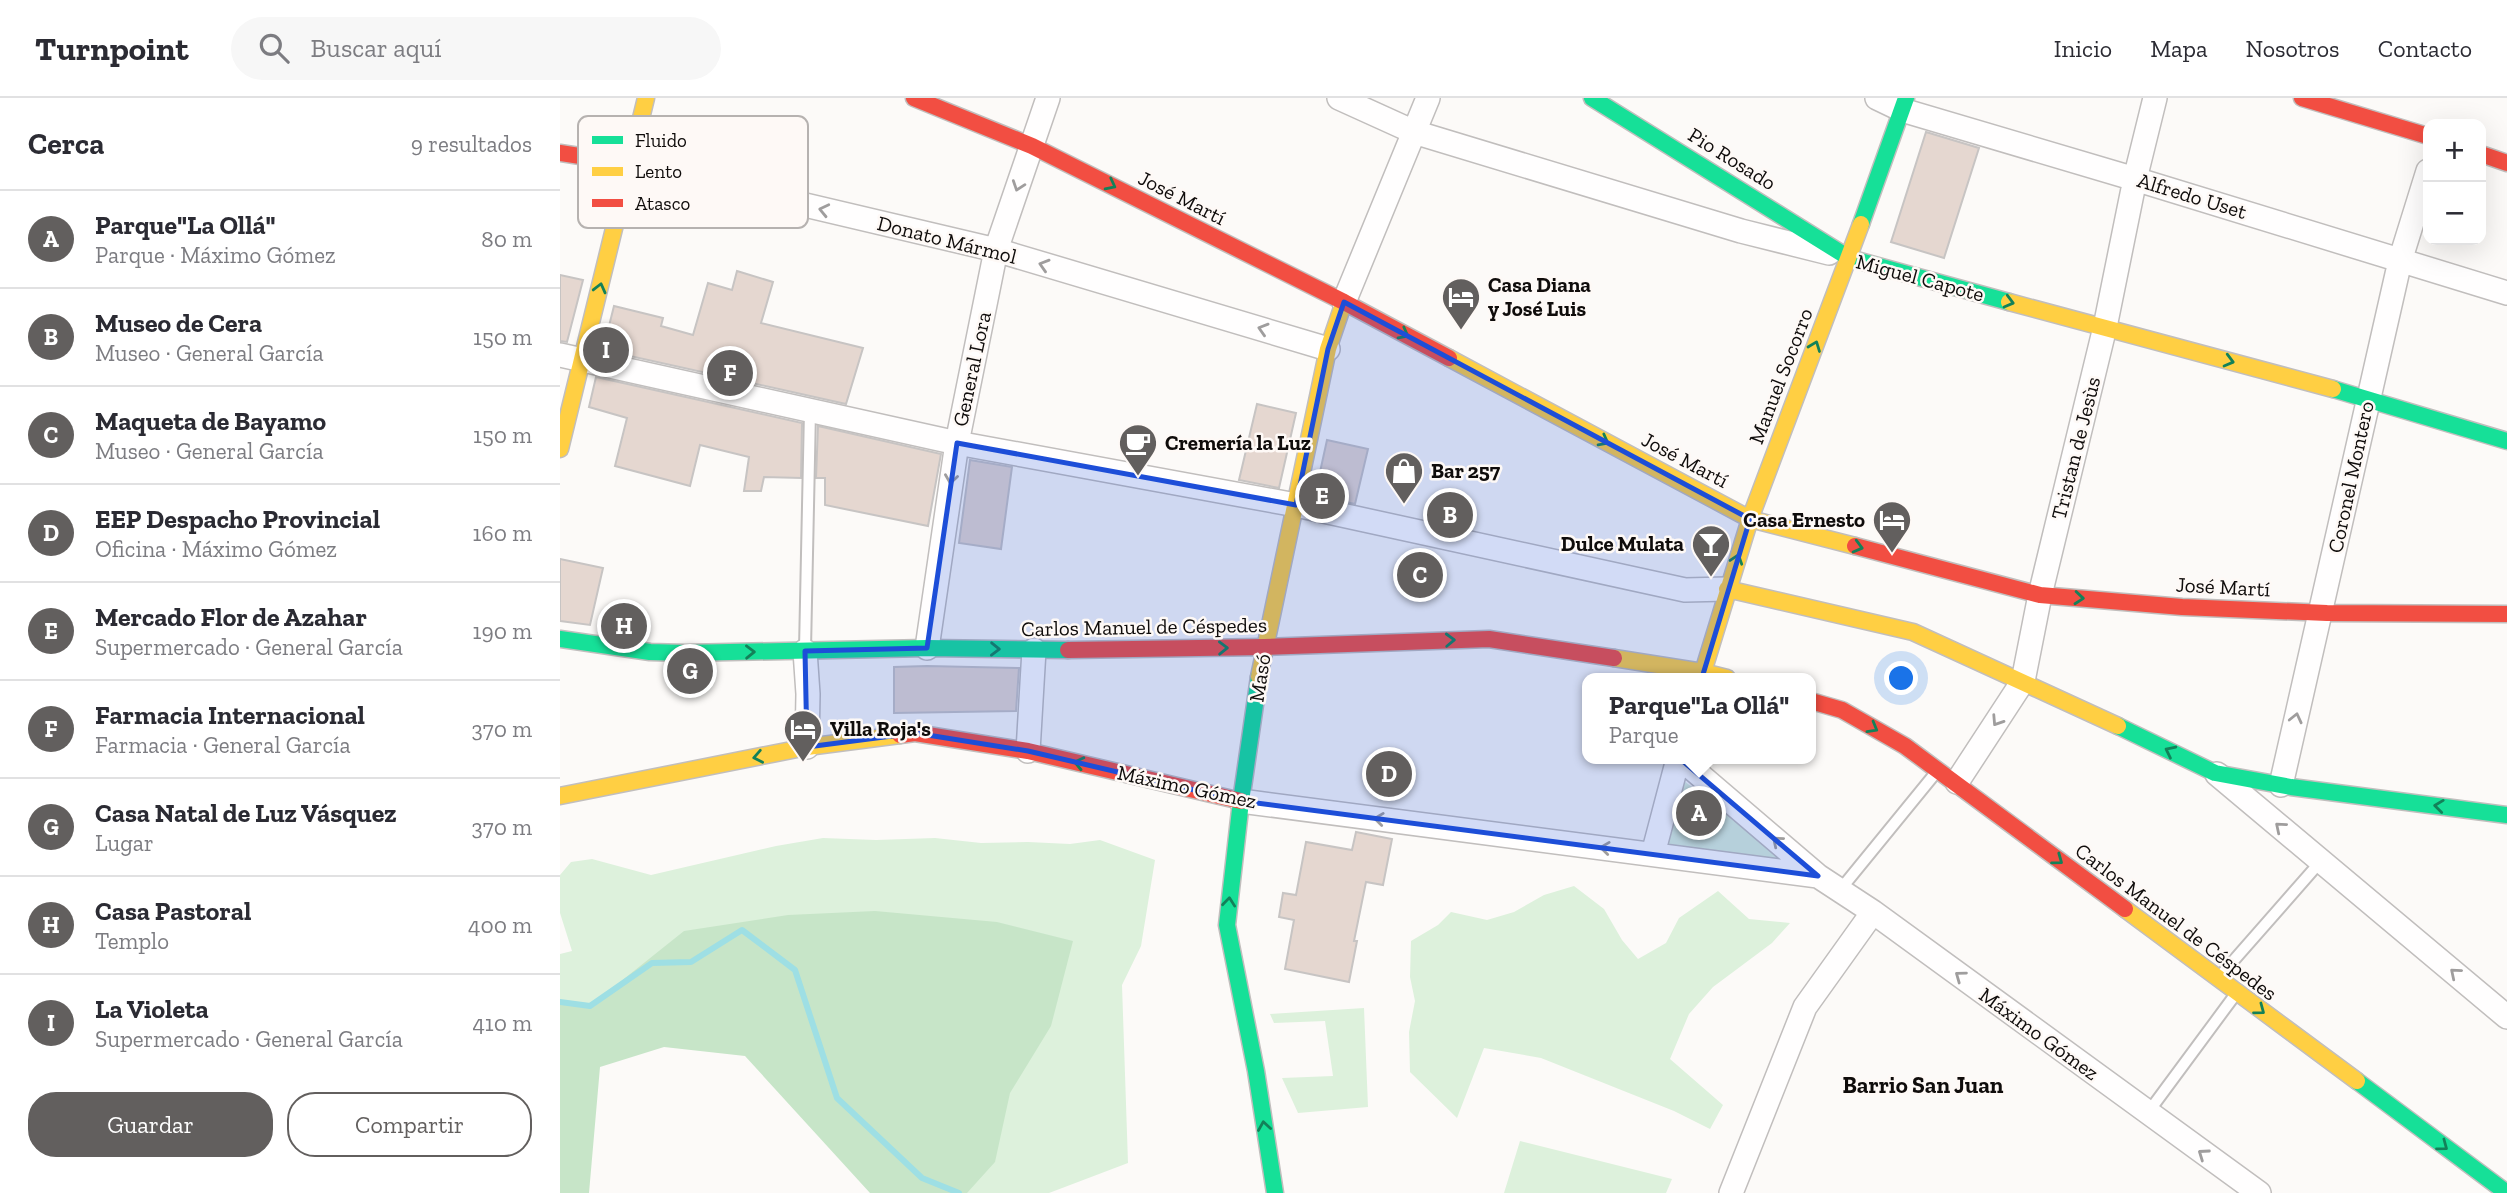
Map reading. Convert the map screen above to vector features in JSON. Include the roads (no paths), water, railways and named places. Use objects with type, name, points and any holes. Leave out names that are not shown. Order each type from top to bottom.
[{"type":"street","points":[[642,116],[646,98]]},
{"type":"street","name":"José Martí","points":[[914,98],[1032,146],[1344,302],[1750,519],[2040,595],[2182,607],[2321,613],[2507,614]]},
{"type":"street","name":"General Lora","points":[[927,648],[957,443],[996,250],[1048,98]]},
{"type":"street","name":"Miguel Capote","points":[[1339,98],[1414,132],[1741,231],[2368,398],[2507,441]]},
{"type":"street","name":"Masó","points":[[1275,1193],[1256,1072],[1227,925],[1241,801],[1264,648],[1328,349],[1344,302],[1428,98]]},
{"type":"street","name":"Pio Rosado","points":[[1592,98],[1849,258]]},
{"type":"street","name":"Alfredo Uset","points":[[1877,98],[1904,104],[2135,179],[2507,293]]},
{"type":"street","name":"Tristan de Jesùs","points":[[1948,776],[2023,681],[2040,595],[2105,327],[2135,179],[2155,98]]},
{"type":"street","points":[[2302,98],[2423,134]]},
{"type":"street","name":"Manuel Socorro","points":[[1703,673],[1750,519],[1904,104]]},
{"type":"street","name":"Donato Mármol","points":[[560,152],[578,155]]},
{"type":"street","points":[[2486,156],[2507,163]]},
{"type":"street","name":"Coronel Montero","points":[[2281,785],[2400,261],[2425,182]]},
{"type":"street","name":"Donato Mármol","points":[[808,206],[996,250],[1328,349]]},
{"type":"street","points":[[560,449],[615,228]]},
{"type":"street","points":[[560,355],[957,443],[1296,505],[1685,590],[1727,589],[1913,632],[2023,681],[2215,773],[2507,1017]]},
{"type":"street","name":"Carlos Manuel de Céspedes","points":[[560,639],[650,652],[927,648],[1264,648],[1489,639],[1690,673]]},
{"type":"street","points":[[1028,751],[1034,650]]},
{"type":"street","points":[[805,651],[808,694],[807,747]]},
{"type":"street","name":"Carlos Manuel de Céspedes","points":[[1816,702],[1841,710],[1948,776],[2507,1193]]},
{"type":"street","name":"Máximo Gómez","points":[[560,796],[807,747],[915,733],[1028,751],[1241,801],[1818,876]]},
{"type":"street","points":[[1653,854],[1678,764]]},
{"type":"street","name":"Máximo Gómez","points":[[1685,764],[1818,876],[1872,912],[2259,1193]]},
{"type":"street","points":[[2215,773],[2281,785],[2507,815]]},
{"type":"street","points":[[1731,1193],[1805,1007],[1872,912]]},
{"type":"lane","points":[[805,651],[810,411]]},
{"type":"lane","name":"Tristan de Jesùs","points":[[1840,890],[1948,776]]},
{"type":"lane","points":[[2218,979],[2320,861]]},
{"type":"lane","points":[[2147,1114],[2237,993]]},
{"type":"waterway","points":[[560,1002],[590,1006],[652,963],[691,962],[742,930],[795,970],[837,1098],[922,1178],[959,1193]]},
{"type":"place","name":"Casa Diana y José Luis","points":[[1461,331]]},
{"type":"place","name":"La Violeta","points":[[606,350]]},
{"type":"place","name":"Farmacia Internacional","points":[[730,373]]},
{"type":"place","name":"Cremería la Luz","points":[[1138,477]]},
{"type":"place","name":"Mercado Flor de Azahar","points":[[1322,496]]},
{"type":"place","name":"Bar 257","points":[[1404,505]]},
{"type":"place","name":"Museo de Cera","points":[[1450,515]]},
{"type":"place","name":"Casa Ernesto","points":[[1892,554]]},
{"type":"place","name":"Maqueta de Bayamo","points":[[1420,575]]},
{"type":"place","name":"Dulce Mulata","points":[[1711,578]]},
{"type":"place","name":"Casa Pastoral","points":[[624,626]]},
{"type":"place","name":"Casa Natal de Luz Vásquez","points":[[690,671]]},
{"type":"place","name":"Villa Roja's","points":[[803,763]]},
{"type":"place","name":"EEP Despacho Provincial","points":[[1389,774]]},
{"type":"place","name":"Parque\"La Ollá\"","points":[[1699,813]]},
{"type":"district","name":"Barrio San Juan","points":[[1923,1085]]}]
